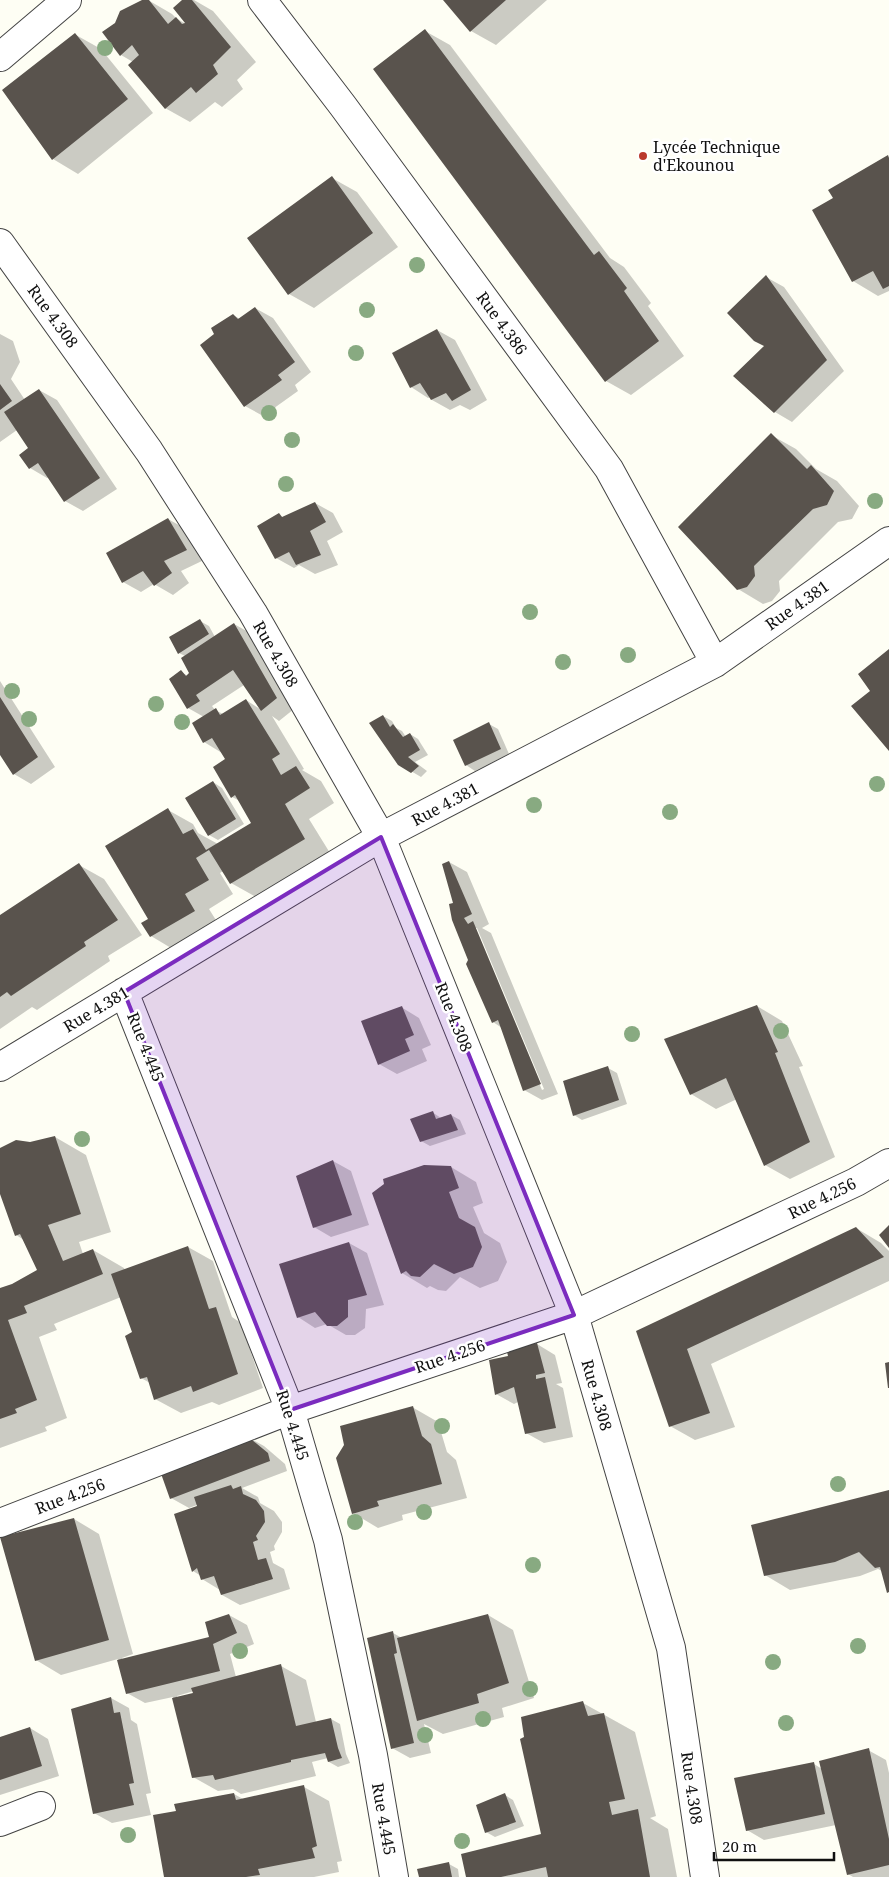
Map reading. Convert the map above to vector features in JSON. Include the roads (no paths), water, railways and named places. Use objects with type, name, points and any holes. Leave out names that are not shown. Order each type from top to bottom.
[{"type":"street","points":[[0,57],[67,0]]},
{"type":"street","name":"Rue 4.386","points":[[262,0],[343,106],[609,469],[715,663]]},
{"type":"street","name":"Rue 4.308","points":[[0,243],[149,451],[253,613],[381,837],[574,1315],[671,1648],[705,1877]]},
{"type":"street","name":"Rue 4.381","points":[[0,1067],[381,837],[715,663],[889,541]]},
{"type":"street","name":"Rue 4.445","points":[[124,992],[290,1410],[328,1540],[373,1755],[394,1877]]},
{"type":"street","name":"Rue 4.256","points":[[0,1523],[290,1410],[574,1315],[856,1182],[889,1163]]},
{"type":"street","points":[[0,1822],[41,1806]]},
{"type":"place","name":"Lycée Technique d'Ekounou","points":[[643,156]]}]
